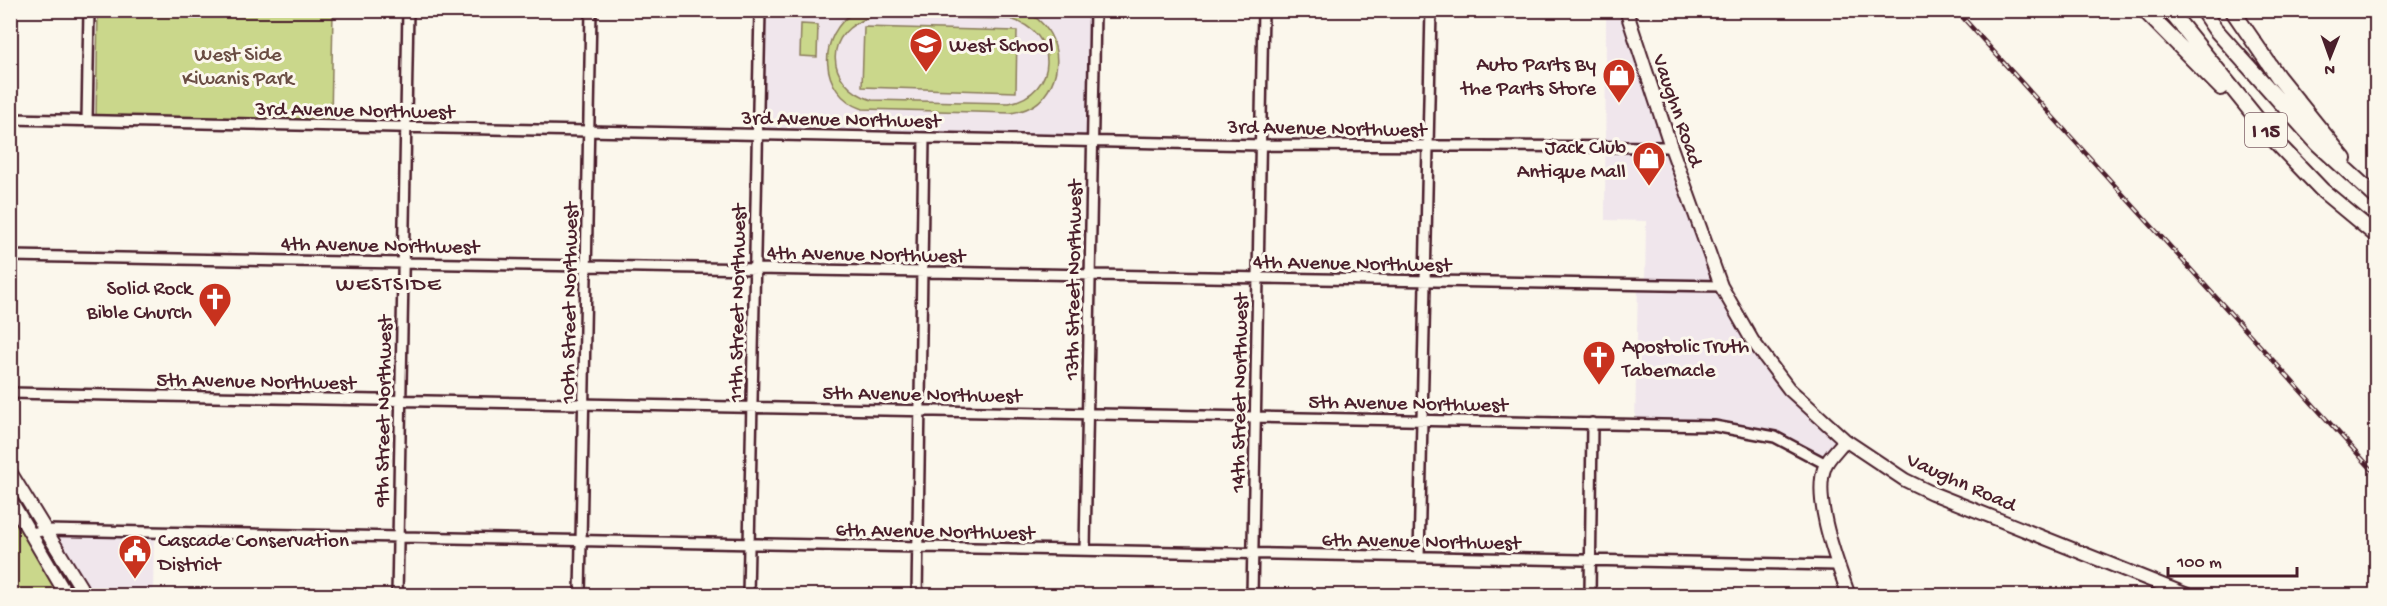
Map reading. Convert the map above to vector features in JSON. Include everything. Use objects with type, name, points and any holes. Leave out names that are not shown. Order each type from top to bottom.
[{"type":"highway","points":[[2144,10],[2275,141]]},
{"type":"highway","name":"I 15","points":[[2169,10],[2275,141],[2323,191],[2376,235]]},
{"type":"highway","name":"I 15","points":[[2202,10],[2215,29],[2318,144],[2373,194]]},
{"type":"highway","points":[[2232,10],[2278,77],[2373,194]]},
{"type":"main road","name":"Vaughn Road","points":[[1626,10],[1671,147],[1721,286],[1752,340],[1789,388],[1845,440],[1905,480],[1932,494],[2190,596]]},
{"type":"main road","points":[[1845,440],[1826,464],[1821,483],[1821,502],[1849,596]]},
{"type":"main road","points":[[10,472],[86,596]]},
{"type":"main road","points":[[10,499],[67,596]]},
{"type":"street","points":[[87,121],[89,10]]},
{"type":"street","name":"9th Street Northwest","points":[[397,596],[408,10]]},
{"type":"street","name":"10th Street Northwest","points":[[580,596],[591,10]]},
{"type":"street","name":"11th Street Northwest","points":[[748,596],[760,10]]},
{"type":"street","name":"13th Street Northwest","points":[[1085,550],[1095,10]]},
{"type":"street","name":"14th Street Northwest","points":[[1252,596],[1263,10]]},
{"type":"street","points":[[1419,557],[1430,146],[1431,10]]},
{"type":"street","name":"3rd Avenue Northwest","points":[[10,119],[1262,145],[1671,147]]},
{"type":"street","points":[[917,596],[924,138]]},
{"type":"street","name":"4th Avenue Northwest","points":[[10,256],[1721,286]]},
{"type":"street","name":"5th Avenue Northwest","points":[[10,393],[1714,426],[1775,437],[1826,464]]},
{"type":"street","points":[[1590,596],[1592,423]]},
{"type":"street","name":"6th Avenue Northwest","points":[[32,533],[46,530],[1838,565]]},
{"type":"shaded area","name":"West School","points":[[760,11],[1095,11],[1093,141],[758,135]]},
{"type":"shaded area","points":[[1606,11],[1626,11],[1721,286],[1789,389],[1845,440],[1826,464],[1798,448],[1742,430],[1635,424],[1638,285],[1645,285],[1646,221],[1605,220]]},
{"type":"shaded area","points":[[46,530],[154,533],[153,595],[86,595]]},
{"type":"green space","points":[[1021,10],[1043,24],[1050,35],[1057,59],[1056,72],[1044,96],[1037,103],[1025,110],[1011,113],[863,109],[848,101],[837,91],[830,77],[828,63],[829,48],[834,34],[843,21],[856,11]],"holes":[[[872,17],[1010,19],[1026,26],[1038,36],[1045,49],[1047,62],[1044,75],[1037,87],[1025,97],[1009,103],[872,100],[856,93],[845,83],[838,71],[835,58],[837,45],[844,33],[856,24]]]},
{"type":"green space","name":"West Side Kiwanis Park","points":[[98,11],[333,11],[331,121],[96,116]]},
{"type":"green space","points":[[801,24],[818,25],[817,57],[800,56]]},
{"type":"green space","points":[[864,27],[1017,31],[1016,92],[862,87]]},
{"type":"green space","points":[[10,499],[67,595],[11,595]]},
{"type":"railway","points":[[1956,10],[2376,474]]},
{"type":"place","name":"West School","points":[[926,73]]},
{"type":"place","name":"Auto Parts By the Parts Store","points":[[1619,104]]},
{"type":"place","name":"Jack Club Antique Mall","points":[[1649,187]]},
{"type":"place","name":"Solid Rock Bible Church","points":[[215,328]]},
{"type":"place","name":"Apostolic Truth Tabernacle","points":[[1599,386]]},
{"type":"place","name":"Cascade Conservation District","points":[[135,580]]},
{"type":"district","name":"WESTSIDE","points":[[389,282]]}]
